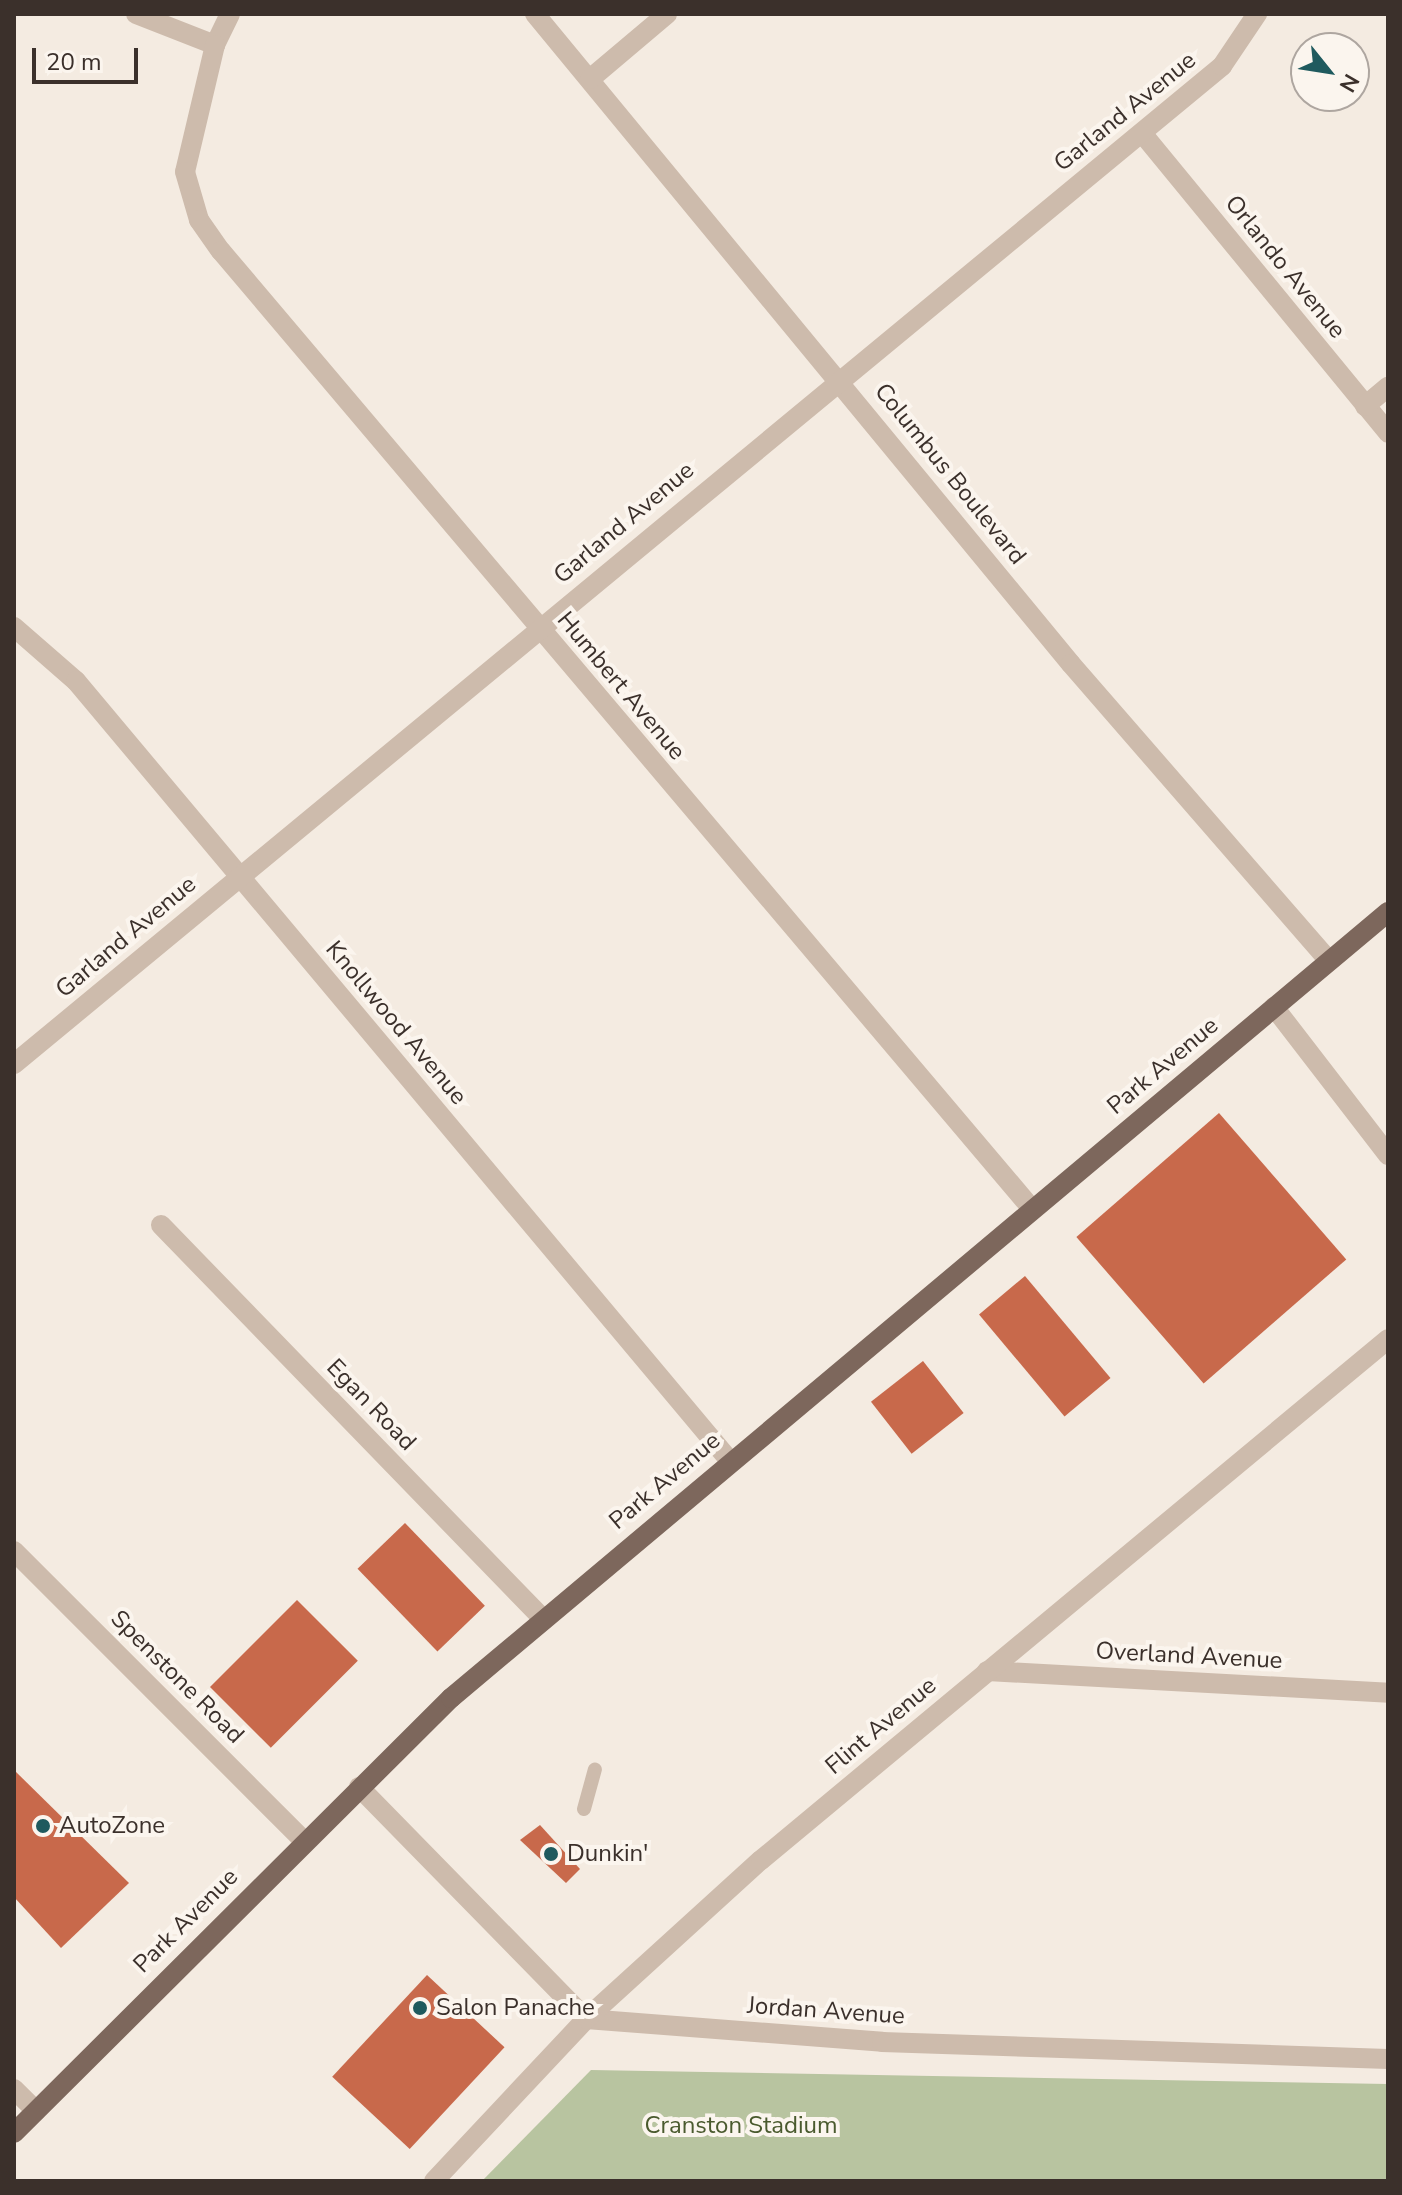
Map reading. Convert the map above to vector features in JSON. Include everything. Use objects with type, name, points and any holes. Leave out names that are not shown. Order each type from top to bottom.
[{"type":"main road","name":"Park Avenue","points":[[14,2133],[451,1698],[1388,912]]},
{"type":"street","points":[[136,14],[215,45],[230,14]]},
{"type":"street","name":"Columbus Boulevard","points":[[535,14],[1071,664],[1329,961]]},
{"type":"street","points":[[590,79],[667,14]]},
{"type":"street","name":"Garland Avenue","points":[[14,1064],[838,378],[1222,66],[1257,14]]},
{"type":"street","name":"Humbert Avenue","points":[[215,45],[185,172],[199,220],[538,629],[1032,1209]]},
{"type":"street","name":"Orlando Avenue","points":[[1142,133],[1388,433]]},
{"type":"street","points":[[1365,406],[1388,387]]},
{"type":"street","name":"Knollwood Avenue","points":[[14,627],[76,681],[730,1461]]},
{"type":"street","points":[[1274,1007],[1388,1155]]},
{"type":"street","name":"Egan Road","points":[[161,1225],[544,1620]]},
{"type":"street","name":"Flint Avenue","points":[[434,2181],[586,2019],[761,1860],[1388,1339]]},
{"type":"street","name":"Spenstone Road","points":[[14,1551],[304,1841]]},
{"type":"street","name":"Overland Avenue","points":[[987,1671],[1388,1693]]},
{"type":"street","points":[[359,1787],[586,2019]]},
{"type":"street","name":"Jordan Avenue","points":[[586,2019],[882,2042],[1388,2059]]},
{"type":"street","points":[[14,2089],[36,2111]]},
{"type":"lane","points":[[584,1809],[595,1769]]},
{"type":"green space","name":"Cranston Stadium","points":[[591,2070],[1388,2084],[1388,2181],[482,2181]]},
{"type":"building","points":[[1219,1113],[1346,1259],[1204,1383],[1076,1237]]},
{"type":"building","points":[[1025,1276],[1110,1378],[1065,1416],[979,1315]]},
{"type":"building","points":[[923,1361],[964,1413],[912,1454],[871,1402]]},
{"type":"building","points":[[405,1523],[485,1606],[437,1652],[358,1569]]},
{"type":"building","points":[[297,1600],[358,1661],[271,1748],[210,1687]]},
{"type":"building","name":"AutoZone","points":[[14,1770],[129,1883],[61,1948],[14,1897]]},
{"type":"building","name":"Dunkin'","points":[[540,1825],[580,1869],[566,1883],[520,1840]]},
{"type":"building","points":[[427,1975],[505,2047],[410,2149],[332,2077]]},
{"type":"place","name":"AutoZone","points":[[43,1826]]},
{"type":"place","name":"Dunkin'","points":[[551,1854]]},
{"type":"place","name":"Salon Panache","points":[[420,2008]]}]
